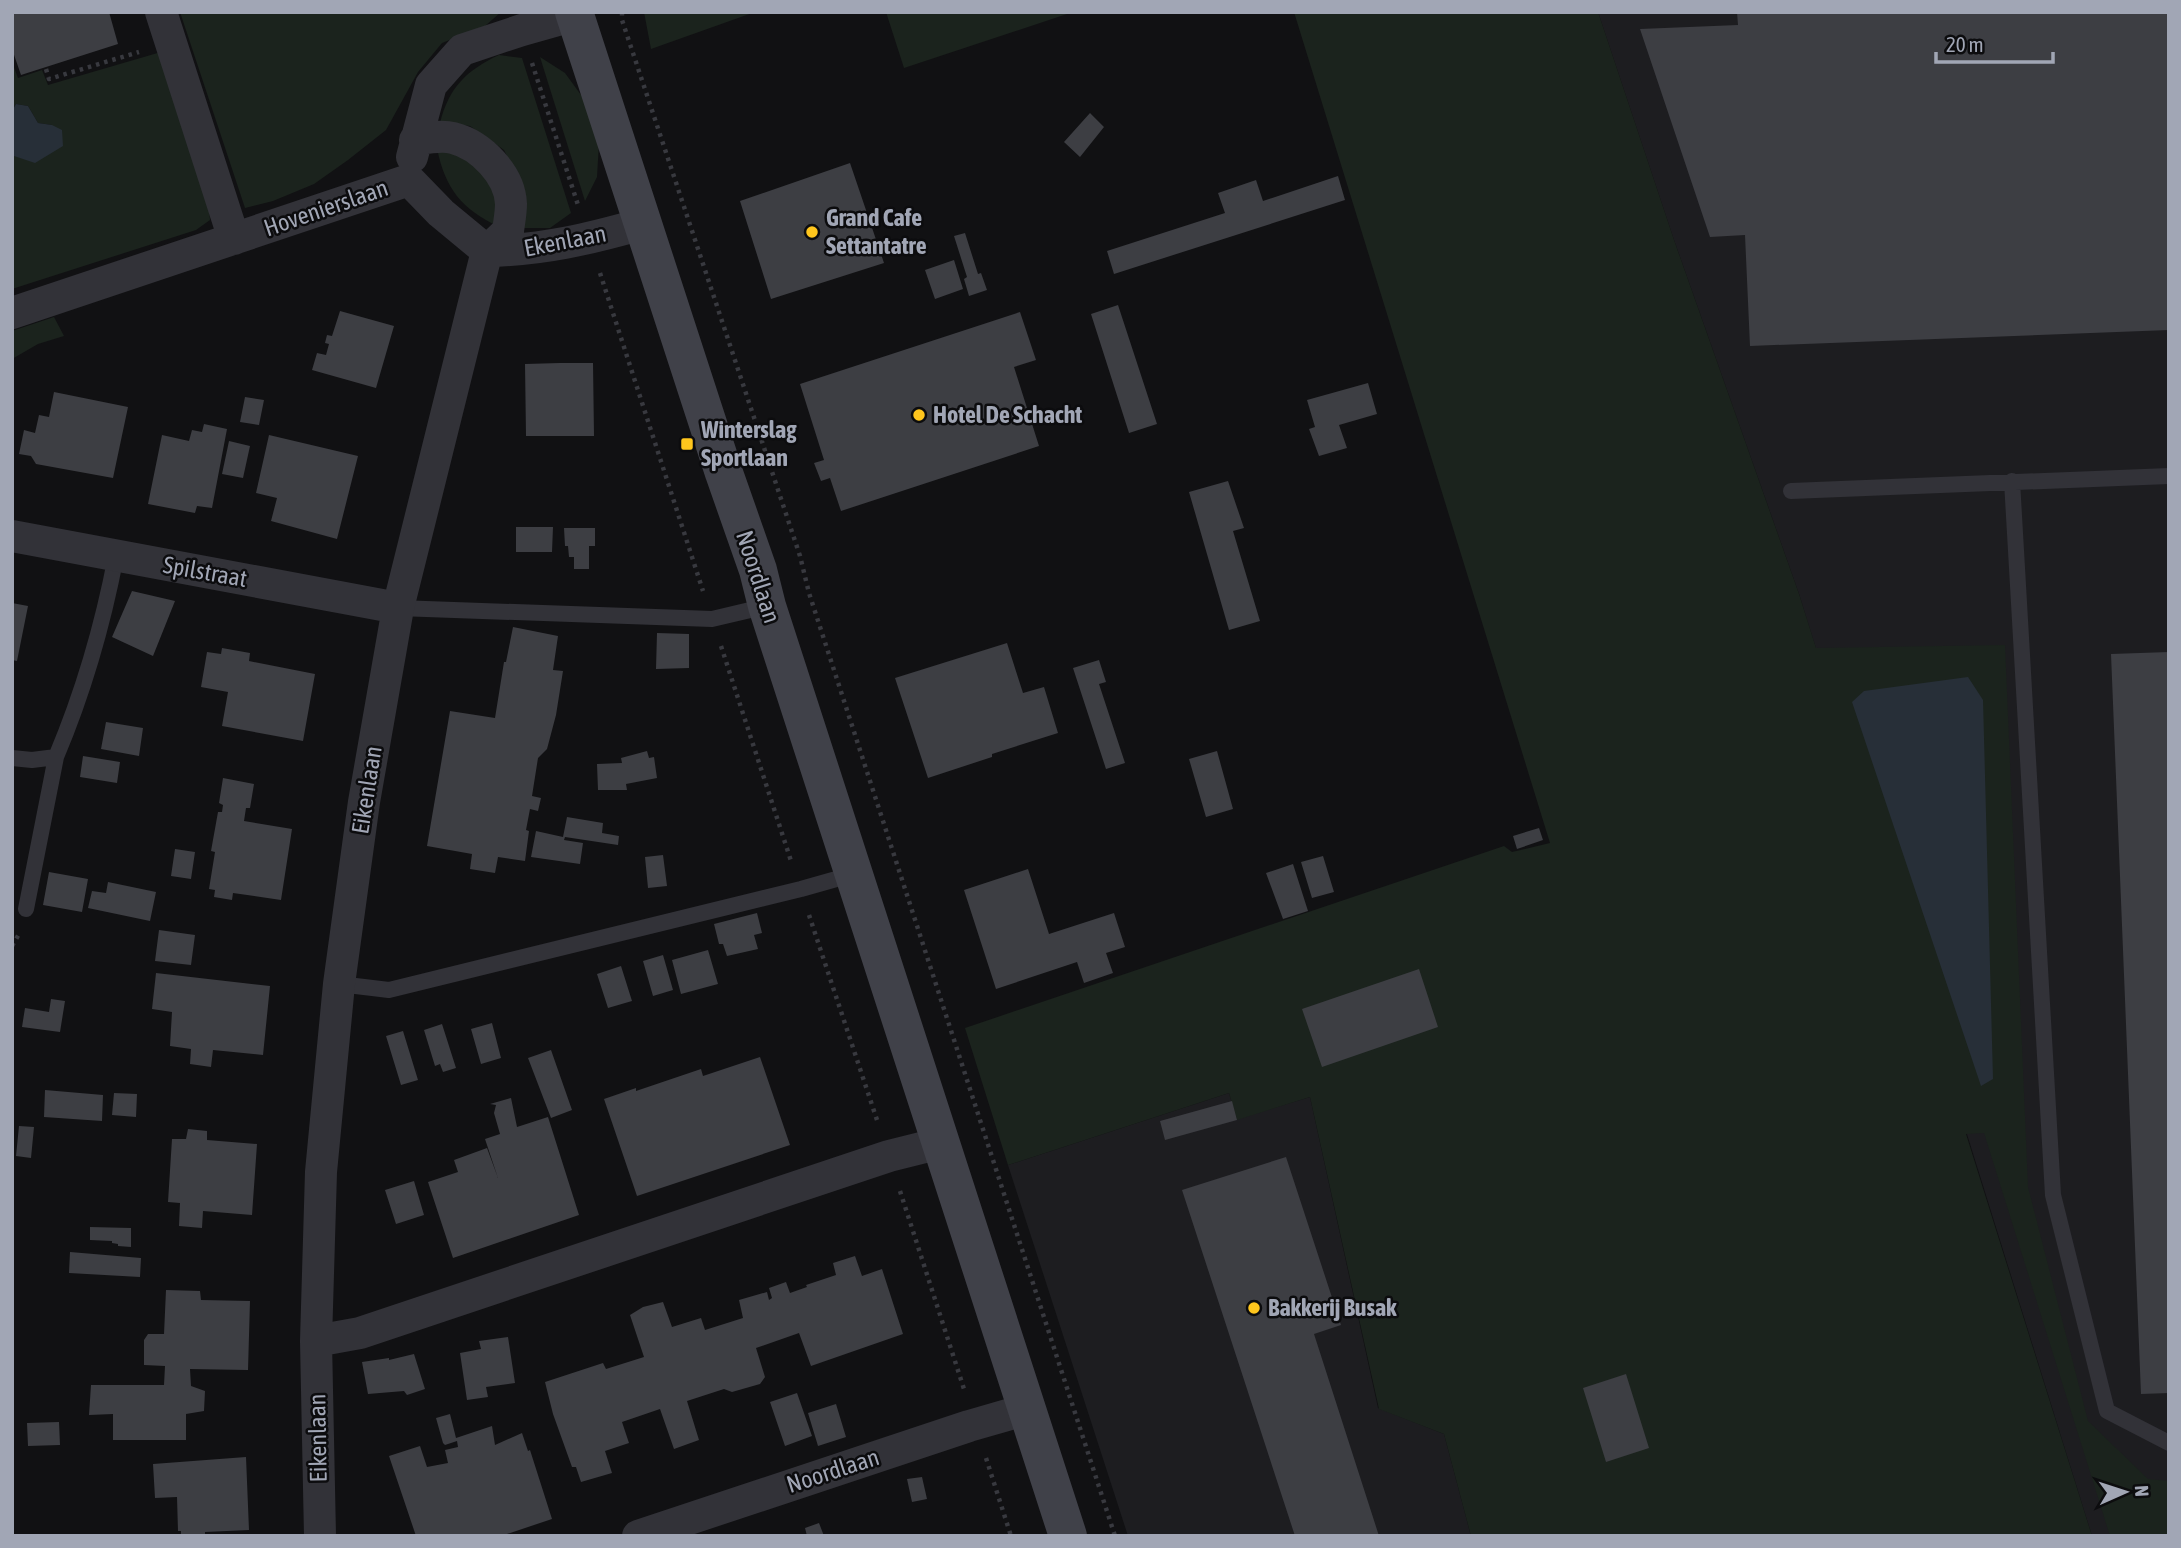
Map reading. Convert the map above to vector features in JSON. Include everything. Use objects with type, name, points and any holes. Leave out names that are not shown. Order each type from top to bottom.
[{"type":"street","name":"Hovenierslaan","points":[[161,12],[234,239]]},
{"type":"street","name":"Hovenierslaan","points":[[12,313],[409,180],[415,140],[431,85],[462,50],[575,14]]},
{"type":"street","name":"Noordlaan","points":[[575,14],[758,570],[767,606],[1068,1536]]},
{"type":"street","name":"Eikenlaan","points":[[320,1536],[316,1341],[321,1172],[339,984],[364,802],[398,608],[487,251],[508,231],[511,202],[499,170],[471,146],[452,138],[415,140]]},
{"type":"street","points":[[409,180],[441,213],[487,251]]},
{"type":"street","name":"Ekenlaan","points":[[487,251],[527,250],[589,239],[642,224]]},
{"type":"street","name":"Spilstraat","points":[[12,536],[398,608]]},
{"type":"street","points":[[316,1341],[360,1334],[889,1156],[941,1143]]},
{"type":"street","name":"Noordlaan","points":[[638,1536],[975,1424],[1028,1409]]},
{"type":"lane","points":[[1791,491],[2169,476]]},
{"type":"lane","points":[[2012,481],[2053,1195],[2107,1411],[2169,1443]]},
{"type":"lane","points":[[26,909],[56,757],[73,717],[107,600],[116,556]]},
{"type":"lane","points":[[398,608],[712,619],[767,606]]},
{"type":"lane","points":[[12,758],[32,760],[56,757]]},
{"type":"lane","points":[[339,984],[389,990],[854,874]]},
{"type":"path","points":[[622,12],[622,20],[795,543],[894,858],[1115,1536]]},
{"type":"path","points":[[522,30],[1011,1536]]},
{"type":"path","points":[[46,69],[49,79],[171,43]]},
{"type":"shaded area","points":[[180,12],[501,12],[485,26],[442,43],[418,72],[386,130],[348,160],[314,184],[273,201],[245,208]]},
{"type":"shaded area","points":[[644,12],[755,12],[651,49]]},
{"type":"shaded area","points":[[886,12],[1073,12],[904,68]]},
{"type":"shaded area","points":[[1294,12],[1598,12],[1816,648],[2005,645],[2028,1187],[2088,1421],[2148,1479],[2169,1481],[2169,1536],[2110,1536],[1984,1133],[1966,1134],[2092,1536],[1471,1536],[1444,1434],[1379,1409],[1310,1097],[1237,1120],[1229,1093],[1008,1165],[965,1028],[1504,846],[1512,852],[1550,843]]},
{"type":"shaded area","points":[[1598,12],[2169,12],[2169,1536],[2092,1536],[1799,594],[1674,240]]},
{"type":"shaded area","points":[[161,52],[207,187],[210,220],[196,230],[12,289],[12,145],[15,156],[52,125],[38,123],[28,106],[16,104],[12,111],[12,62],[18,78],[42,70],[48,85]]},
{"type":"shaded area","points":[[499,55],[522,58],[571,213],[550,228],[524,228],[519,180],[504,150],[470,126],[440,123],[449,99],[461,81]]},
{"type":"shaded area","points":[[540,57],[565,73],[589,106],[599,143],[597,177],[585,201]]},
{"type":"shaded area","points":[[16,104],[28,106],[38,123],[62,130],[63,146],[35,163],[14,156],[12,111]]},
{"type":"shaded area","points":[[437,148],[456,152],[480,165],[498,190],[499,227],[475,213],[457,196],[445,175]]},
{"type":"shaded area","points":[[54,317],[64,336],[38,344],[12,359],[12,331]]},
{"type":"shaded area","points":[[1968,677],[1983,700],[1993,1079],[1981,1086],[1852,702],[1864,691]]},
{"type":"shaded area","points":[[1229,1093],[1237,1119],[1310,1097],[1378,1408],[1444,1434],[1471,1536],[1128,1536],[1008,1165]]},
{"type":"building","points":[[12,12],[109,12],[118,44],[21,75],[12,49]]},
{"type":"building","points":[[1737,12],[2169,12],[2169,330],[1750,346],[1745,235],[1710,237],[1640,29],[1738,25]]},
{"type":"building","points":[[1090,113],[1104,127],[1080,157],[1064,142]]},
{"type":"building","name":"Grand Cafe Settantatre","points":[[850,163],[884,263],[771,299],[740,201]]},
{"type":"building","points":[[1338,176],[1345,200],[1114,274],[1107,251],[1225,213],[1218,193],[1256,180],[1263,201]]},
{"type":"building","points":[[965,233],[978,274],[981,273],[987,290],[969,296],[964,279],[967,277],[954,236]]},
{"type":"building","points":[[954,260],[963,289],[935,299],[925,270]]},
{"type":"building","points":[[1118,305],[1157,424],[1129,433],[1091,314]]},
{"type":"building","points":[[340,311],[394,326],[376,388],[312,370],[317,353],[326,355],[329,344],[325,343],[327,335],[332,336]]},
{"type":"building","name":"Hotel De Schacht","points":[[1020,312],[1036,360],[1014,367],[1039,446],[841,511],[830,478],[821,481],[814,463],[824,460],[800,384]]},
{"type":"building","points":[[593,363],[594,436],[526,436],[525,364]]},
{"type":"building","points":[[1368,383],[1377,414],[1339,425],[1347,448],[1319,456],[1309,429],[1315,427],[1307,400]]},
{"type":"building","points":[[54,392],[128,407],[113,478],[36,464],[31,456],[19,454],[24,430],[35,433],[39,415],[49,417]]},
{"type":"building","points":[[245,397],[264,400],[259,425],[240,422]]},
{"type":"building","points":[[204,424],[227,429],[212,508],[197,506],[195,513],[148,504],[162,435],[189,441],[192,430],[202,432]]},
{"type":"building","points":[[269,435],[358,456],[337,539],[271,521],[277,498],[256,493]]},
{"type":"building","points":[[229,441],[250,446],[243,478],[222,474]]},
{"type":"building","points":[[1228,481],[1244,528],[1233,531],[1260,621],[1229,630],[1189,492]]},
{"type":"building","points":[[516,527],[553,527],[552,552],[516,552]]},
{"type":"building","points":[[564,528],[595,528],[595,546],[589,546],[589,569],[574,569],[574,557],[569,557],[568,546],[565,546]]},
{"type":"building","points":[[132,591],[175,601],[153,656],[112,637]]},
{"type":"building","points":[[12,603],[28,606],[17,661],[12,660]]},
{"type":"building","points":[[513,627],[558,636],[553,670],[563,671],[547,749],[538,758],[532,796],[541,798],[538,811],[530,809],[525,861],[498,857],[495,873],[470,869],[472,854],[427,846],[450,711],[495,718]]},
{"type":"building","points":[[657,633],[689,634],[689,668],[656,669]]},
{"type":"building","points":[[1007,643],[1023,693],[1044,687],[1058,733],[928,778],[895,678]]},
{"type":"building","points":[[222,648],[250,653],[249,661],[315,674],[303,741],[222,726],[228,692],[201,687],[207,652],[221,654]]},
{"type":"building","points":[[2169,652],[2169,1393],[2141,1394],[2111,654]]},
{"type":"building","points":[[1099,660],[1106,682],[1099,684],[1125,763],[1106,769],[1073,668]]},
{"type":"building","points":[[106,722],[143,728],[139,756],[101,749]]},
{"type":"building","points":[[647,751],[649,758],[654,757],[657,778],[626,784],[627,790],[598,790],[597,764],[622,763],[621,758]]},
{"type":"building","points":[[1217,751],[1233,809],[1206,817],[1189,759]]},
{"type":"building","points":[[83,756],[120,762],[117,783],[80,777]]},
{"type":"building","points":[[223,778],[254,784],[250,808],[246,808],[244,821],[292,829],[281,900],[233,893],[232,900],[214,897],[215,890],[209,889],[215,852],[211,851],[218,812],[222,812],[223,805],[219,803]]},
{"type":"building","points":[[567,817],[603,823],[602,833],[619,836],[618,845],[565,837],[564,840],[583,843],[580,864],[531,857],[536,831],[563,837]]},
{"type":"building","points":[[1539,828],[1543,840],[1517,849],[1513,836]]},
{"type":"building","points":[[175,849],[195,852],[191,879],[171,876]]},
{"type":"building","points":[[663,855],[667,886],[648,888],[645,857]]},
{"type":"building","points":[[1323,856],[1334,892],[1312,898],[1301,862]]},
{"type":"building","points":[[1293,864],[1308,911],[1283,919],[1266,873]]},
{"type":"building","points":[[1028,869],[1049,934],[1114,913],[1125,947],[1106,953],[1113,973],[1084,983],[1077,962],[996,989],[964,890]]},
{"type":"building","points":[[49,872],[88,879],[82,912],[43,905]]},
{"type":"building","points":[[108,882],[156,892],[150,921],[88,908],[92,891],[106,893]]},
{"type":"building","points":[[757,913],[762,933],[754,935],[758,949],[727,956],[723,944],[719,944],[714,924]]},
{"type":"building","points":[[159,930],[195,935],[191,965],[155,961]]},
{"type":"building","points":[[708,950],[718,984],[681,994],[672,960]]},
{"type":"building","points":[[663,955],[673,990],[653,996],[643,961]]},
{"type":"building","points":[[621,966],[632,1001],[608,1008],[597,974]]},
{"type":"building","points":[[1419,969],[1438,1027],[1322,1067],[1302,1009]]},
{"type":"building","points":[[156,973],[270,986],[263,1055],[213,1050],[211,1067],[190,1064],[191,1049],[170,1046],[172,1012],[152,1009]]},
{"type":"building","points":[[51,999],[65,1001],[60,1032],[22,1027],[25,1008],[49,1012]]},
{"type":"building","points":[[492,1023],[501,1058],[481,1064],[471,1029]]},
{"type":"building","points":[[442,1024],[456,1068],[443,1072],[440,1064],[435,1066],[424,1030]]},
{"type":"building","points":[[403,1031],[418,1080],[401,1085],[386,1036]]},
{"type":"building","points":[[551,1050],[572,1110],[551,1118],[528,1058]]},
{"type":"building","points":[[760,1057],[790,1145],[637,1196],[604,1099],[701,1069],[703,1076]]},
{"type":"building","points":[[45,1090],[103,1095],[102,1121],[44,1117]]},
{"type":"building","points":[[114,1093],[137,1094],[136,1117],[112,1115]]},
{"type":"building","points":[[511,1098],[517,1127],[548,1117],[579,1215],[453,1258],[428,1182],[458,1172],[454,1160],[487,1148],[498,1178],[485,1139],[500,1134],[494,1113],[496,1105],[490,1104]]},
{"type":"building","points":[[1232,1101],[1237,1120],[1165,1140],[1160,1121]]},
{"type":"building","points":[[19,1126],[34,1127],[31,1158],[16,1156]]},
{"type":"building","points":[[188,1129],[207,1131],[207,1140],[257,1144],[252,1215],[203,1211],[202,1228],[179,1226],[180,1203],[168,1202],[172,1139],[186,1139]]},
{"type":"building","points":[[1286,1157],[1341,1325],[1314,1334],[1379,1536],[1295,1536],[1182,1190]]},
{"type":"building","points":[[414,1181],[424,1215],[396,1224],[385,1190]]},
{"type":"building","points":[[90,1227],[131,1228],[131,1247],[118,1246],[112,1241],[90,1240]]},
{"type":"building","points":[[70,1252],[141,1258],[140,1277],[69,1273]]},
{"type":"building","points":[[855,1256],[862,1276],[882,1269],[903,1334],[811,1366],[799,1333],[756,1348],[765,1377],[760,1384],[732,1392],[724,1389],[687,1401],[699,1440],[674,1449],[660,1409],[622,1422],[629,1443],[605,1451],[612,1473],[581,1482],[576,1467],[572,1467],[545,1382],[603,1363],[606,1369],[644,1357],[630,1315],[643,1307],[663,1302],[672,1327],[701,1318],[705,1330],[743,1318],[739,1300],[767,1292],[769,1300],[772,1298],[769,1288],[786,1282],[790,1293],[807,1287],[806,1285],[836,1275],[833,1263]]},
{"type":"building","points":[[166,1290],[200,1291],[201,1300],[250,1301],[248,1370],[190,1369],[191,1386],[205,1391],[204,1411],[186,1414],[186,1440],[113,1440],[113,1414],[89,1415],[91,1385],[164,1385],[165,1366],[144,1365],[144,1340],[148,1334],[164,1334]]},
{"type":"building","points":[[508,1337],[515,1383],[486,1387],[488,1397],[467,1400],[460,1353],[481,1349],[479,1341]]},
{"type":"building","points":[[414,1354],[425,1389],[407,1395],[404,1391],[368,1394],[362,1362],[389,1360]]},
{"type":"building","points":[[1626,1374],[1649,1448],[1606,1462],[1583,1388]]},
{"type":"building","points":[[797,1393],[812,1436],[785,1446],[770,1402]]},
{"type":"building","points":[[836,1404],[846,1437],[818,1446],[808,1413]]},
{"type":"building","points":[[450,1414],[456,1438],[492,1426],[495,1445],[522,1433],[552,1519],[501,1536],[416,1536],[389,1456],[420,1446],[427,1467],[448,1463],[445,1450],[458,1447],[457,1441],[445,1445],[443,1443],[436,1418]]},
{"type":"building","points":[[59,1422],[60,1445],[28,1446],[27,1423]]},
{"type":"building","points":[[246,1457],[249,1530],[205,1532],[205,1536],[181,1536],[181,1531],[178,1531],[177,1497],[155,1498],[153,1464]]},
{"type":"building","points":[[922,1477],[927,1499],[912,1502],[907,1479]]},
{"type":"building","points":[[819,1523],[824,1536],[807,1536],[805,1528]]},
{"type":"place","name":"Grand Cafe Settantatre","points":[[812,232]]},
{"type":"place","name":"Hotel De Schacht","points":[[919,415]]},
{"type":"place","name":"Winterslag Sportlaan","points":[[687,444]]},
{"type":"place","name":"Bakkerij Busak","points":[[1254,1308]]}]
